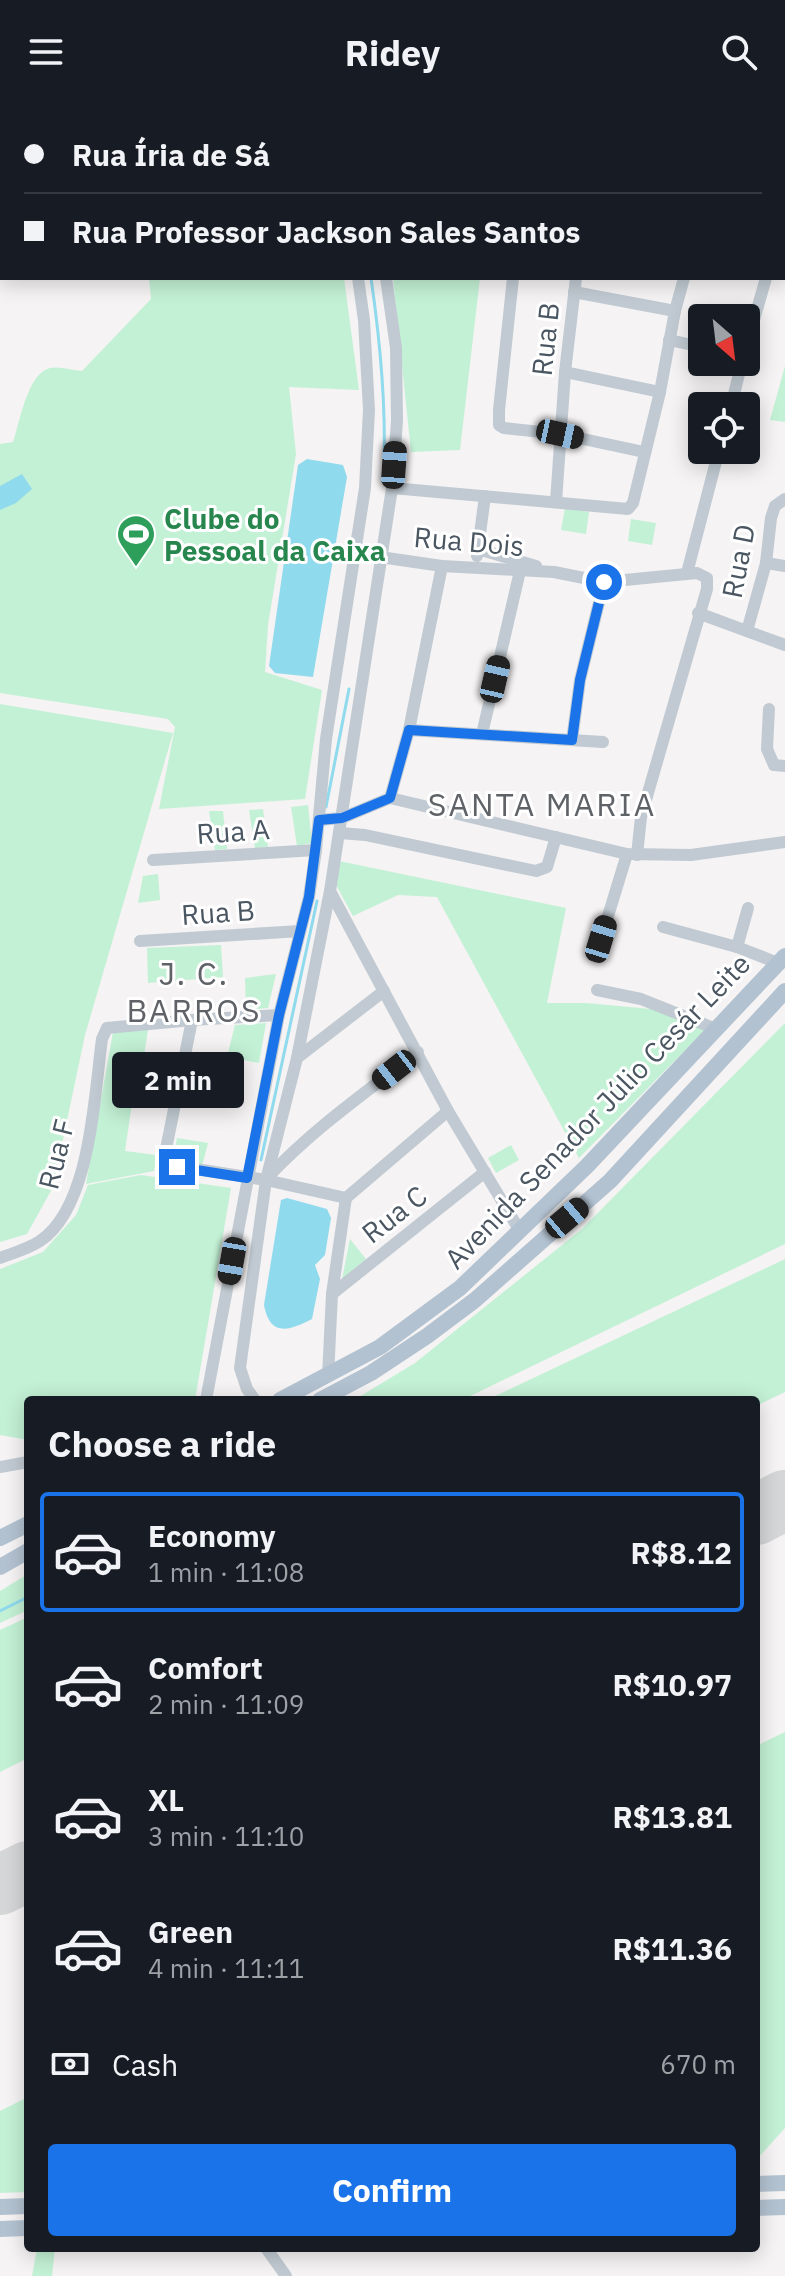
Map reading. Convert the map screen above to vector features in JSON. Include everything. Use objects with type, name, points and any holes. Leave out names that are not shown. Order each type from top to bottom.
[{"type":"main road","name":"Avenida Senador Júlio Cesár Leite","points":[[288,1396],[380,1347],[460,1288],[656,1094],[782,959]]},
{"type":"main road","name":"Avenida Senador Júlio Cesár Leite","points":[[327,1396],[382,1366],[475,1300],[610,1181],[785,991]]},
{"type":"main road","points":[[678,1069],[682,1084],[694,1091]]},
{"type":"main road","points":[[656,1094],[668,1100],[673,1116]]},
{"type":"main road","points":[[0,1538],[24,1526]]},
{"type":"main road","points":[[0,1567],[24,1553]]},
{"type":"main road","points":[[760,2184],[785,2183]]},
{"type":"main road","points":[[0,2207],[24,2206]]},
{"type":"main road","points":[[760,2208],[785,2207]]},
{"type":"main road","points":[[0,2229],[24,2228]]},
{"type":"street","points":[[207,1396],[279,1015],[309,897],[316,850],[326,739],[365,488],[369,410],[364,320],[358,280]]},
{"type":"street","points":[[252,1396],[240,1368],[266,1180],[297,1058],[330,891],[392,488],[397,421],[396,348],[386,280]]},
{"type":"street","points":[[513,280],[499,425],[644,452]]},
{"type":"street","name":"Rua B","points":[[556,502],[565,372],[576,280]]},
{"type":"street","points":[[392,488],[628,509],[633,503],[660,392],[683,280]]},
{"type":"street","points":[[759,304],[765,280]]},
{"type":"street","points":[[574,292],[675,311]]},
{"type":"street","points":[[669,340],[688,344]]},
{"type":"street","points":[[565,372],[660,392]]},
{"type":"street","points":[[687,573],[715,464]]},
{"type":"street","points":[[475,567],[485,496]]},
{"type":"street","name":"Rua D","points":[[747,631],[766,563],[771,518],[782,500]]},
{"type":"street","name":"Rua Dois","points":[[478,549],[554,572],[604,582],[697,573],[707,578],[707,589],[698,613]]},
{"type":"street","name":"Rua Dois","points":[[380,557],[442,566],[554,572]]},
{"type":"street","points":[[766,563],[785,566]]},
{"type":"street","points":[[390,798],[409,730],[442,566]]},
{"type":"street","points":[[482,734],[520,571]]},
{"type":"street","points":[[572,740],[580,680],[604,582]]},
{"type":"street","points":[[601,939],[632,854],[698,613],[785,645]]},
{"type":"street","points":[[769,709],[769,758],[774,765],[785,766]]},
{"type":"street","points":[[409,730],[603,742]]},
{"type":"street","points":[[319,820],[342,818],[390,798],[632,854],[691,855],[785,842]]},
{"type":"street","points":[[340,833],[365,835],[536,871],[547,867],[556,837]]},
{"type":"street","name":"Rua A","points":[[153,860],[316,850]]},
{"type":"street","points":[[330,891],[448,1111],[520,1231]]},
{"type":"street","points":[[737,947],[748,908]]},
{"type":"street","points":[[663,927],[782,959]]},
{"type":"street","name":"Rua B","points":[[140,941],[300,931]]},
{"type":"street","points":[[597,990],[641,999],[716,1029]]},
{"type":"street","points":[[297,1058],[384,991]]},
{"type":"street","points":[[279,1015],[192,1020],[166,1160],[177,1167],[266,1180],[346,1198]]},
{"type":"street","name":"Rua F","points":[[0,1258],[40,1241],[51,1231],[76,1194],[83,1170],[102,1039],[107,1028],[192,1020]]},
{"type":"street","points":[[266,1180],[325,1124],[418,1052]]},
{"type":"street","points":[[328,1376],[332,1294],[346,1198],[448,1111]]},
{"type":"street","name":"Rua C","points":[[332,1294],[485,1172]]},
{"type":"street","points":[[0,1467],[24,1463]]},
{"type":"street","points":[[269,2252],[286,2276]]},
{"type":"green space","name":"Clube do Pessoal da Caixa","points":[[149,280],[344,280],[359,390],[289,387],[296,454],[268,625],[265,672],[322,690],[305,799],[159,809],[175,727],[168,719],[0,693],[0,444],[13,442],[30,389],[42,372],[50,368],[82,371],[151,299]]},
{"type":"green space","points":[[393,280],[480,280],[460,450],[411,452]]},
{"type":"green space","points":[[785,366],[785,422],[770,420]]},
{"type":"green space","points":[[565,508],[589,512],[586,534],[561,530]]},
{"type":"green space","points":[[631,519],[656,523],[652,545],[628,541]]},
{"type":"green space","points":[[0,704],[173,733],[85,1035],[53,1187],[27,1234],[0,1242]]},
{"type":"green space","points":[[308,805],[312,843],[297,846],[291,807]]},
{"type":"green space","points":[[263,809],[268,847],[255,848],[249,810]]},
{"type":"green space","points":[[209,811],[223,811],[227,849],[215,850]]},
{"type":"green space","points":[[339,861],[566,908],[547,1003],[651,1009],[706,1029],[579,1158],[437,897],[398,895],[353,916],[336,885]]},
{"type":"green space","points":[[158,874],[160,900],[138,903],[143,876]]},
{"type":"green space","points":[[221,945],[223,977],[148,983],[147,948]]},
{"type":"green space","points":[[276,974],[268,1008],[246,1010],[245,978]]},
{"type":"green space","points":[[266,1023],[259,1063],[227,1057],[235,1025]]},
{"type":"green space","points":[[785,1023],[785,1244],[470,1396],[361,1396],[415,1363],[582,1229]]},
{"type":"green space","points":[[148,1030],[143,1062],[173,1071],[167,1101],[133,1097],[125,1151],[157,1155],[154,1171],[86,1184],[113,1032]]},
{"type":"green space","points":[[177,1138],[208,1143],[202,1166],[173,1161]]},
{"type":"green space","points":[[511,1145],[519,1160],[496,1173],[488,1158]]},
{"type":"green space","points":[[141,1175],[231,1188],[196,1396],[24,1396],[24,1439],[0,1435],[0,1269],[43,1252],[76,1215],[88,1185]]},
{"type":"green space","points":[[350,1239],[366,1259],[342,1279]]},
{"type":"green space","points":[[785,1259],[785,1392],[760,1404],[760,1396],[495,1396]]},
{"type":"green space","points":[[24,1576],[24,1612],[0,1623],[0,1591]]},
{"type":"green space","points":[[24,1619],[24,1760],[0,1772],[0,1630]]},
{"type":"green space","points":[[785,1732],[785,2128],[760,2156],[760,1744]]},
{"type":"green space","points":[[24,2099],[24,2192],[0,2193],[0,2111]]},
{"type":"green space","points":[[36,2252],[55,2252],[52,2276],[32,2276]]},
{"type":"water","points":[[307,459],[343,465],[347,477],[313,677],[275,673],[269,666],[298,465]]},
{"type":"water","points":[[22,474],[32,489],[16,503],[0,510],[0,486]]},
{"type":"water","points":[[287,1198],[327,1209],[331,1218],[325,1255],[315,1265],[320,1279],[312,1319],[282,1328],[271,1322],[264,1305],[281,1200]]},
{"type":"waterway","points":[[371,280],[382,370],[384,462]]},
{"type":"waterway","points":[[326,807],[349,689]]},
{"type":"waterway","points":[[261,1160],[317,901]]},
{"type":"waterway","points":[[0,1611],[24,1599]]},
{"type":"runway","points":[[760,1513],[785,1500]]},
{"type":"runway","points":[[0,1885],[24,1873]]},
{"type":"place","name":"Clube do Pessoal da Caixa","points":[[136,568]]},
{"type":"district","name":"SANTA MARIA","points":[[542,804]]},
{"type":"district","name":"J. C. BARROS","points":[[194,992]]},
{"type":"route","points":[[177,1167],[247,1178],[279,1015],[309,897],[319,820],[342,818],[390,798],[409,730],[572,740],[580,680],[604,582]]}]
